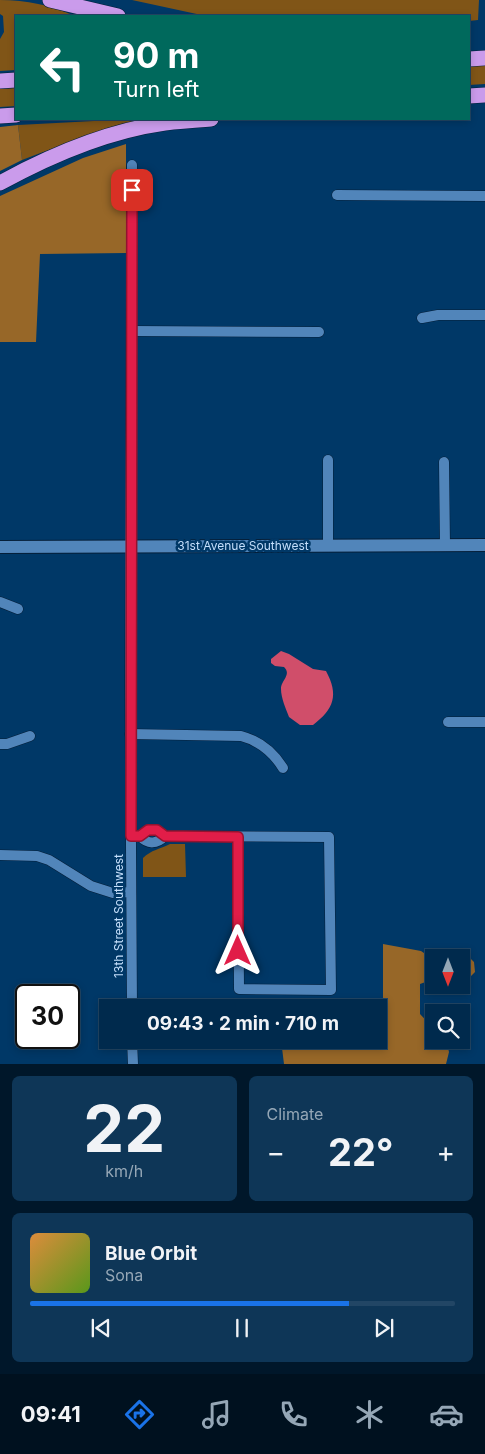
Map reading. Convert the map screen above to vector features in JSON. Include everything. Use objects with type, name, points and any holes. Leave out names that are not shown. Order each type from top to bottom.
[{"type":"highway","points":[[50,0],[114,15]]},
{"type":"highway","points":[[470,49],[485,49]]},
{"type":"highway","points":[[470,59],[485,58]]},
{"type":"highway","points":[[0,81],[15,80]]},
{"type":"highway","points":[[470,95],[485,94]]},
{"type":"highway","points":[[0,116],[15,115]]},
{"type":"highway","points":[[0,183],[70,149],[122,132],[165,123],[200,120]]},
{"type":"street","name":"13th Street Southwest","points":[[132,165],[130,734],[135,836],[131,892],[132,999]]},
{"type":"street","points":[[337,195],[485,196]]},
{"type":"street","points":[[422,318],[485,315]]},
{"type":"street","points":[[132,331],[319,332]]},
{"type":"street","points":[[328,460],[328,545]]},
{"type":"street","points":[[444,462],[444,545]]},
{"type":"street","name":"31st Avenue Southwest","points":[[0,547],[485,545]]},
{"type":"street","points":[[0,602],[18,609]]},
{"type":"street","points":[[448,722],[485,722]]},
{"type":"street","points":[[130,734],[241,736],[254,740],[264,746],[275,756],[283,768]]},
{"type":"street","points":[[0,744],[7,744],[30,736]]},
{"type":"street","points":[[135,836],[152,843],[165,836],[330,837],[331,990],[239,989],[238,837]]},
{"type":"street","points":[[0,855],[37,856],[49,860],[91,886],[113,893],[131,892]]},
{"type":"street","points":[[132,1049],[133,1064]]},
{"type":"shaded area","points":[[0,0],[38,4],[72,15],[15,15],[15,70],[0,71],[0,39],[4,32],[3,16],[0,14]]},
{"type":"shaded area","points":[[132,0],[479,0],[478,20],[470,21],[470,15],[201,15]]},
{"type":"shaded area","points":[[470,66],[485,66],[485,84],[470,85]]},
{"type":"shaded area","points":[[15,88],[15,106],[0,107],[0,89]]},
{"type":"shaded area","points":[[113,120],[158,120],[91,136],[22,160],[18,125]]},
{"type":"shaded area","points":[[18,125],[22,160],[0,171],[0,127]]},
{"type":"shaded area","points":[[126,144],[126,253],[40,254],[36,342],[0,342],[0,196],[83,158]]},
{"type":"shaded area","points":[[281,651],[313,669],[326,671],[330,680],[333,694],[330,707],[313,725],[300,725],[289,717],[281,689],[287,675],[286,670],[284,667],[275,666],[271,663],[271,659]]},
{"type":"shaded area","points":[[170,844],[185,844],[186,877],[143,877],[143,858],[152,851]]},
{"type":"shaded area","points":[[383,944],[421,951],[425,954],[425,982],[420,984],[420,1014],[425,1019],[425,1049],[448,1049],[446,1064],[284,1064],[282,1049],[387,1049],[387,999],[383,999]]},
{"type":"shaded area","points":[[470,958],[474,962],[475,972],[470,977]]},
{"type":"route","points":[[132,190],[131,836],[140,836],[148,830],[157,830],[165,836],[238,837],[238,951]]}]
